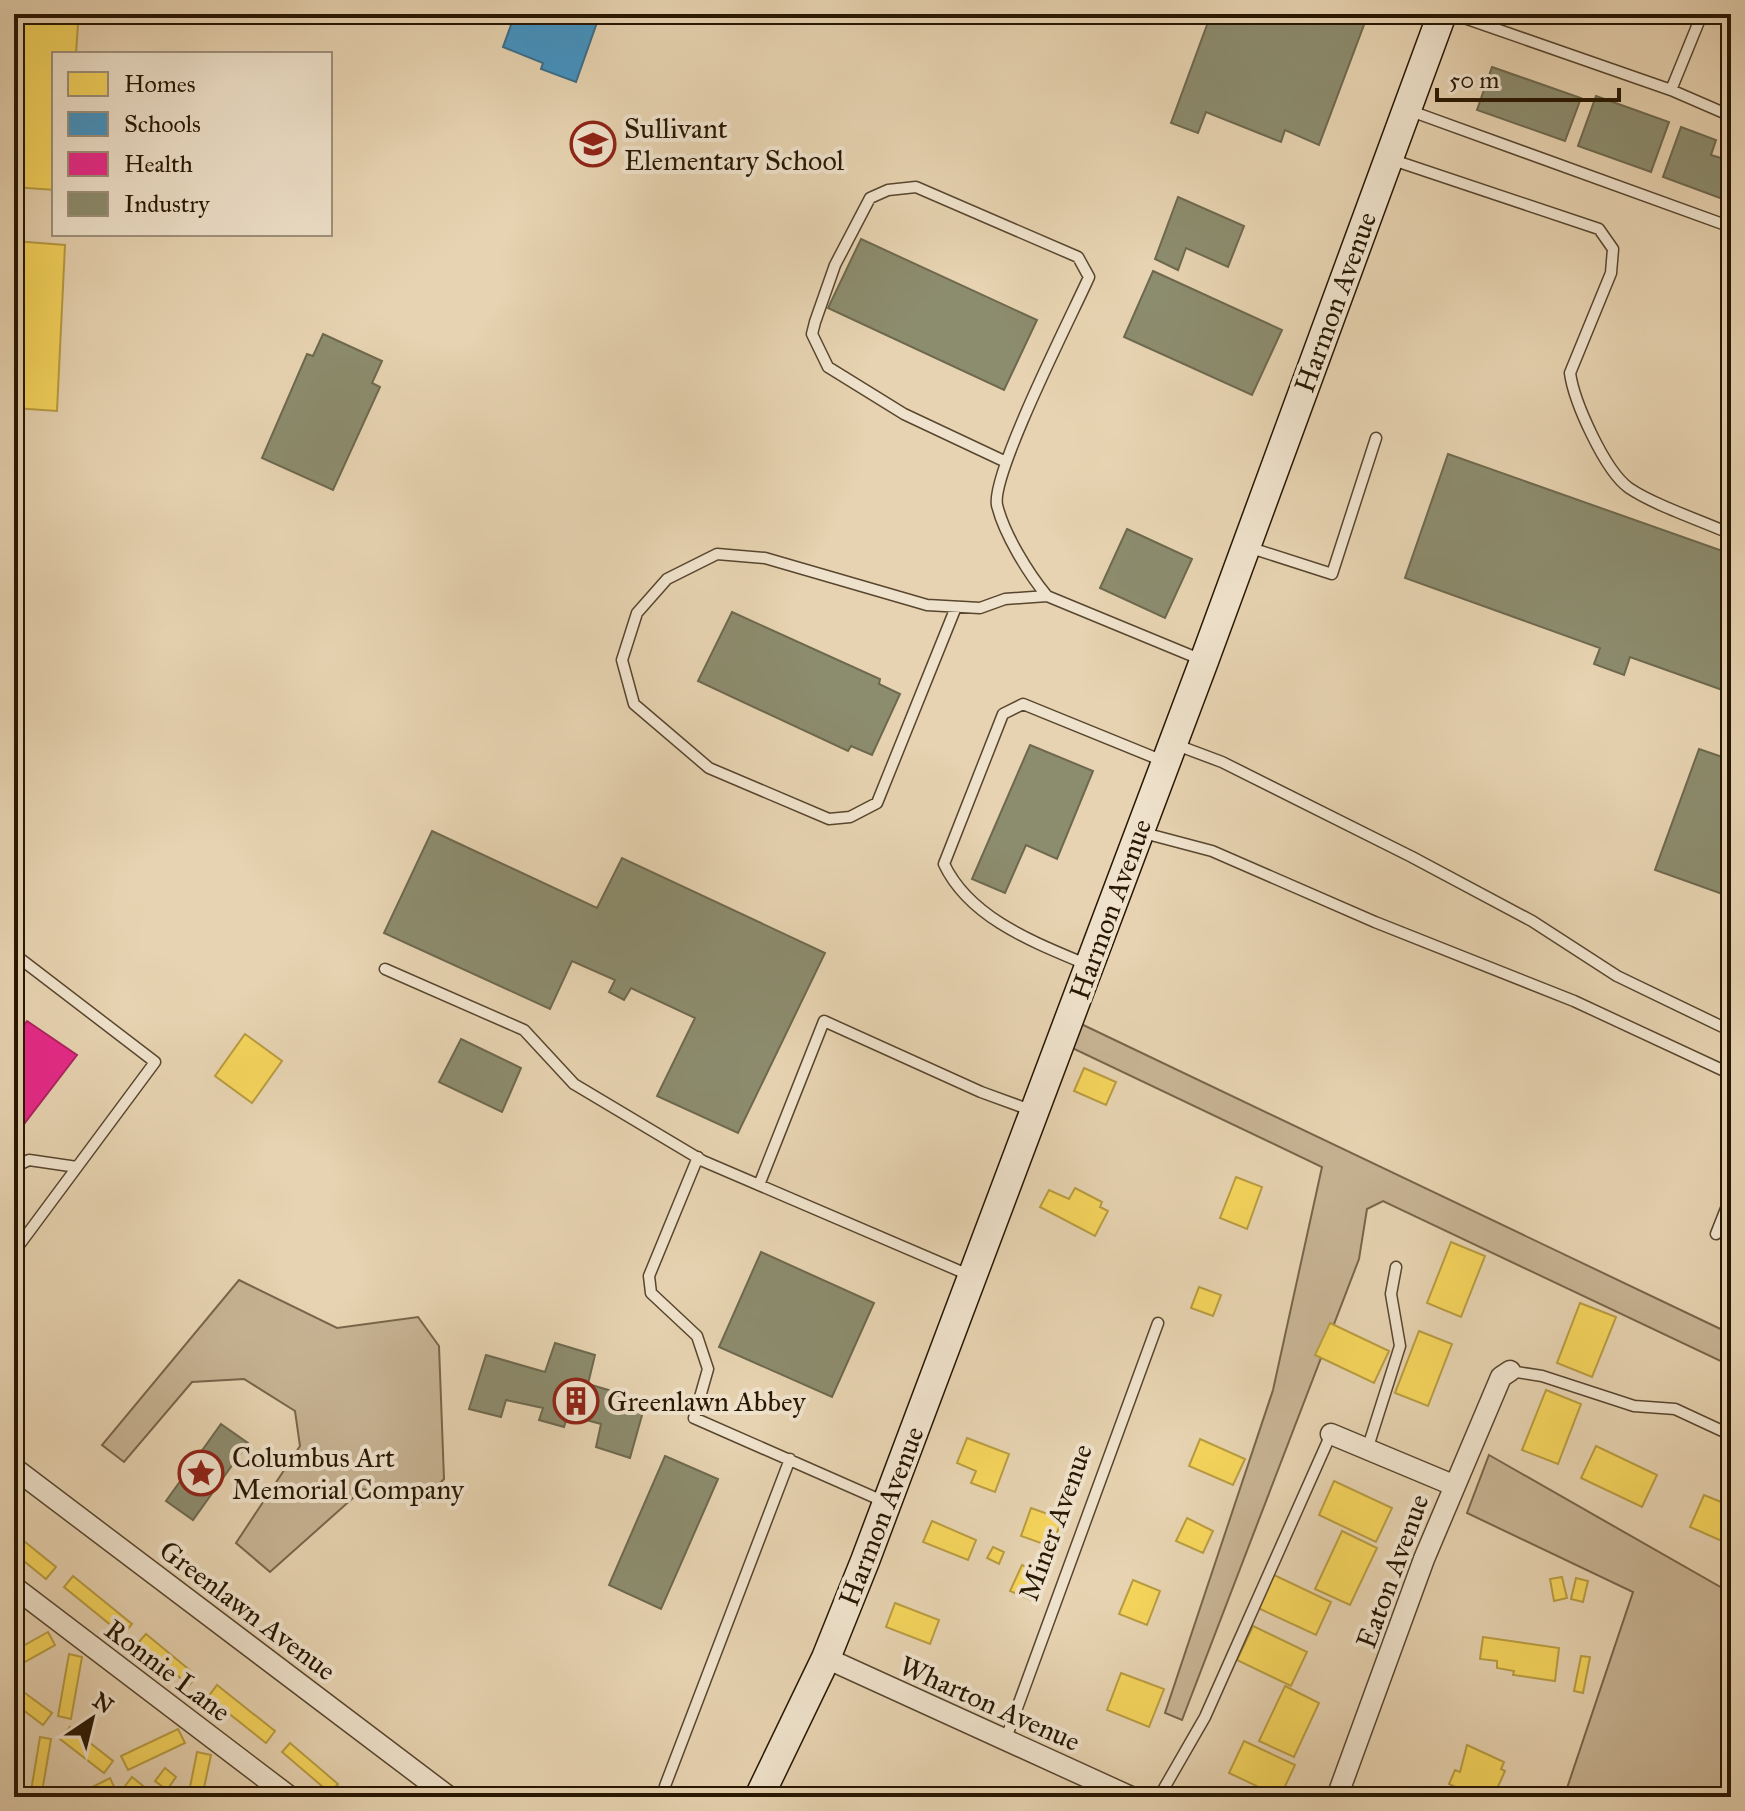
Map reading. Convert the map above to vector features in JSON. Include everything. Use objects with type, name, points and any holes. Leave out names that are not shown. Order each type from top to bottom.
[{"type":"main road","name":"Harmon Avenue","points":[[759,1797],[826,1658],[887,1503],[1204,661],[1442,14]]},
{"type":"street","name":"Eaton Avenue","points":[[1337,1797],[1453,1485],[1501,1377],[1510,1371]]},
{"type":"street","points":[[1331,1434],[1453,1485]]},
{"type":"street","name":"Greenlawn Avenue","points":[[14,1468],[449,1797]]},
{"type":"street","name":"Ronnie Lane","points":[[14,1587],[290,1797]]},
{"type":"street","name":"Wharton Avenue","points":[[826,1658],[1123,1795]]},
{"type":"lane","points":[[1453,14],[1671,90],[1731,116]]},
{"type":"lane","points":[[1671,90],[1702,14]]},
{"type":"lane","points":[[1406,110],[1731,227]]},
{"type":"lane","points":[[1388,159],[1599,229],[1613,249],[1611,273],[1570,373],[1572,388],[1605,458],[1628,487],[1731,534]]},
{"type":"lane","points":[[1006,462],[904,414],[828,367],[812,334],[835,265],[870,198],[888,190],[916,187],[1078,257],[1089,277],[1006,462],[996,503],[1027,571],[1047,596]]},
{"type":"lane","points":[[1246,547],[1332,574],[1376,438]]},
{"type":"lane","points":[[956,607],[877,803],[850,817],[829,819],[709,768],[634,704],[622,660],[637,613],[667,579],[717,554],[765,558],[927,605],[980,608],[1005,599],[1047,596],[1204,661]]},
{"type":"lane","points":[[1089,965],[1008,928],[972,902],[952,881],[944,864],[1003,714],[1023,704],[1169,753],[1222,762],[1412,857],[1532,921],[1617,976],[1731,1031]]},
{"type":"lane","points":[[1138,832],[1212,851],[1375,922],[1574,1001],[1731,1074]]},
{"type":"lane","points":[[14,954],[155,1062],[14,1252]]},
{"type":"lane","points":[[385,969],[524,1030],[574,1084],[698,1157],[971,1275]]},
{"type":"lane","points":[[759,1185],[824,1021],[981,1092],[1035,1112]]},
{"type":"lane","points":[[698,1157],[649,1276],[651,1293],[697,1336],[708,1369],[694,1418],[887,1503]]},
{"type":"lane","points":[[14,1167],[29,1160],[77,1167]]},
{"type":"lane","points":[[1716,1234],[1731,1196]]},
{"type":"lane","points":[[1367,1450],[1400,1346],[1391,1294],[1396,1267]]},
{"type":"lane","name":"Miner Avenue","points":[[1005,1741],[1158,1323]]},
{"type":"lane","points":[[1510,1371],[1542,1376],[1634,1406],[1675,1409],[1731,1435]]},
{"type":"lane","points":[[1159,1797],[1205,1717],[1331,1434]]},
{"type":"lane","points":[[665,1786],[790,1459]]},
{"type":"shaded area","points":[[1077,1022],[1731,1334],[1731,1366],[1383,1201],[1367,1209],[1359,1259],[1182,1720],[1165,1713],[1273,1390],[1322,1167],[1068,1046]]},
{"type":"shaded area","points":[[239,1280],[337,1328],[418,1317],[439,1346],[444,1479],[421,1502],[363,1489],[270,1572],[236,1543],[300,1446],[295,1411],[244,1379],[192,1382],[124,1462],[102,1445]]},
{"type":"shaded area","points":[[1489,1455],[1731,1593],[1731,1797],[1564,1797],[1633,1592],[1467,1513]]},
{"type":"building: Homes","points":[[20,20],[78,24],[76,52],[52,52],[52,190],[14,187]]},
{"type":"building: Homes","points":[[14,241],[65,245],[57,411],[14,408]]},
{"type":"building: Homes","points":[[245,1034],[282,1061],[252,1103],[215,1076]]},
{"type":"building: Homes","points":[[1084,1068],[1116,1082],[1106,1105],[1074,1091]]},
{"type":"building: Homes","points":[[1236,1177],[1262,1187],[1247,1229],[1220,1218]]},
{"type":"building: Homes","points":[[1075,1188],[1102,1202],[1100,1207],[1108,1211],[1095,1236],[1040,1207],[1049,1190],[1069,1199]]},
{"type":"building: Homes","points":[[1451,1242],[1485,1256],[1461,1317],[1427,1303]]},
{"type":"building: Homes","points":[[1199,1287],[1221,1295],[1213,1316],[1191,1308]]},
{"type":"building: Homes","points":[[1580,1303],[1616,1317],[1592,1377],[1557,1363]]},
{"type":"building: Homes","points":[[1330,1323],[1389,1351],[1374,1383],[1315,1355]]},
{"type":"building: Homes","points":[[1419,1331],[1452,1344],[1428,1406],[1395,1393]]},
{"type":"building: Homes","points":[[1546,1390],[1581,1404],[1558,1464],[1522,1450]]},
{"type":"building: Homes","points":[[967,1438],[1009,1454],[995,1492],[971,1483],[976,1471],[957,1463]]},
{"type":"building: Homes","points":[[1200,1439],[1245,1459],[1233,1485],[1189,1466]]},
{"type":"building: Homes","points":[[1596,1446],[1657,1475],[1642,1507],[1581,1478]]},
{"type":"building: Homes","points":[[1334,1481],[1392,1508],[1376,1542],[1319,1515]]},
{"type":"building: Homes","points":[[1704,1495],[1731,1506],[1731,1545],[1690,1527]]},
{"type":"building: Homes","points":[[1031,1508],[1062,1519],[1052,1547],[1021,1536]]},
{"type":"building: Homes","points":[[1187,1518],[1213,1531],[1203,1553],[1176,1541]]},
{"type":"building: Homes","points":[[932,1521],[976,1540],[968,1560],[923,1542]]},
{"type":"building: Homes","points":[[1342,1531],[1377,1548],[1350,1605],[1315,1589]]},
{"type":"building: Homes","points":[[14,1533],[56,1567],[46,1579],[14,1553]]},
{"type":"building: Homes","points":[[993,1547],[1004,1552],[999,1564],[987,1558]]},
{"type":"building: Homes","points":[[1022,1565],[1047,1576],[1036,1602],[1010,1591]]},
{"type":"building: Homes","points":[[1274,1575],[1331,1602],[1316,1635],[1258,1608]]},
{"type":"building: Homes","points":[[73,1576],[132,1624],[123,1635],[64,1587]]},
{"type":"building: Homes","points":[[1562,1577],[1567,1598],[1554,1601],[1550,1579]]},
{"type":"building: Homes","points":[[1576,1578],[1588,1581],[1583,1602],[1571,1599]]},
{"type":"building: Homes","points":[[1133,1580],[1160,1591],[1147,1625],[1119,1614]]},
{"type":"building: Homes","points":[[895,1603],[939,1620],[930,1644],[886,1627]]},
{"type":"building: Homes","points":[[1253,1626],[1307,1652],[1291,1686],[1237,1660]]},
{"type":"building: Homes","points":[[48,1632],[55,1645],[14,1668],[14,1651]]},
{"type":"building: Homes","points":[[146,1634],[197,1676],[189,1685],[138,1643]]},
{"type":"building: Homes","points":[[1483,1637],[1559,1648],[1555,1681],[1513,1675],[1514,1671],[1497,1668],[1497,1661],[1480,1659]]},
{"type":"building: Homes","points":[[69,1654],[82,1657],[71,1719],[58,1716]]},
{"type":"building: Homes","points":[[1581,1656],[1590,1657],[1583,1693],[1574,1691]]},
{"type":"building: Homes","points":[[1121,1673],[1164,1689],[1149,1727],[1107,1710]]},
{"type":"building: Homes","points":[[14,1685],[52,1713],[43,1725],[14,1703]]},
{"type":"building: Homes","points":[[217,1685],[275,1731],[266,1743],[208,1697]]},
{"type":"building: Homes","points":[[1285,1686],[1319,1703],[1294,1757],[1259,1741]]},
{"type":"building: Homes","points":[[70,1727],[113,1761],[104,1773],[60,1739]]},
{"type":"building: Homes","points":[[178,1729],[185,1743],[128,1770],[121,1756]]},
{"type":"building: Homes","points":[[40,1737],[51,1739],[42,1792],[31,1791]]},
{"type":"building: Homes","points":[[1244,1741],[1295,1765],[1280,1797],[1229,1773]]},
{"type":"building: Homes","points":[[290,1743],[338,1784],[330,1793],[282,1752]]},
{"type":"building: Homes","points":[[1467,1745],[1504,1762],[1501,1769],[1505,1771],[1496,1791],[1491,1789],[1488,1797],[1477,1797],[1449,1784],[1455,1770],[1460,1772]]},
{"type":"building: Homes","points":[[197,1752],[211,1755],[202,1797],[188,1797]]},
{"type":"building: Homes","points":[[165,1768],[176,1777],[167,1790],[155,1781]]},
{"type":"building: Homes","points":[[132,1777],[157,1797],[139,1797],[125,1786]]},
{"type":"building: Homes","points":[[110,1778],[116,1791],[104,1797],[73,1797]]},
{"type":"building: Schools","points":[[515,14],[600,14],[576,82],[541,69],[543,63],[503,47]]},
{"type":"building: Health","points":[[27,1021],[77,1055],[14,1137],[14,1039]]},
{"type":"building: Industry","points":[[1211,14],[1344,14],[1365,22],[1319,145],[1285,130],[1281,142],[1206,112],[1198,133],[1171,123]]},
{"type":"building: Industry","points":[[1492,67],[1581,98],[1565,141],[1477,110]]},
{"type":"building: Industry","points":[[1596,96],[1669,122],[1651,172],[1578,146]]},
{"type":"building: Industry","points":[[1681,127],[1716,140],[1711,155],[1731,161],[1731,202],[1663,177]]},
{"type":"building: Industry","points":[[1178,197],[1244,226],[1228,267],[1186,248],[1178,270],[1155,259]]},
{"type":"building: Industry","points":[[861,239],[1037,320],[1004,390],[828,308]]},
{"type":"building: Industry","points":[[1153,271],[1282,330],[1252,395],[1124,337]]},
{"type":"building: Industry","points":[[323,334],[382,361],[372,383],[380,387],[333,490],[262,458],[307,354],[313,356]]},
{"type":"building: Industry","points":[[1448,454],[1731,554],[1731,693],[1630,657],[1624,675],[1594,664],[1600,648],[1405,578]]},
{"type":"building: Industry","points":[[1127,529],[1192,559],[1165,618],[1100,588]]},
{"type":"building: Industry","points":[[732,612],[880,679],[879,684],[900,694],[872,755],[851,746],[848,751],[698,681]]},
{"type":"building: Industry","points":[[1030,745],[1093,771],[1057,859],[1026,845],[1005,893],[972,879]]},
{"type":"building: Industry","points":[[1699,749],[1731,760],[1731,897],[1655,870]]},
{"type":"building: Industry","points":[[432,831],[597,908],[622,858],[825,953],[738,1133],[657,1096],[695,1018],[631,988],[624,1000],[609,992],[615,980],[572,961],[550,1009],[384,933]]},
{"type":"building: Industry","points":[[461,1039],[521,1068],[502,1112],[439,1082]]},
{"type":"building: Industry","points":[[761,1252],[874,1303],[832,1397],[719,1347]]},
{"type":"building: Industry","name":"Greenlawn Abbey","points":[[555,1343],[595,1355],[588,1384],[646,1401],[630,1458],[596,1447],[601,1424],[568,1415],[564,1427],[539,1420],[543,1408],[506,1400],[501,1417],[469,1409],[486,1355],[545,1372]]},
{"type":"building: Industry","points":[[221,1424],[248,1443],[193,1520],[166,1501]]},
{"type":"building: Industry","points":[[665,1456],[718,1479],[661,1609],[609,1585]]},
{"type":"place","name":"Sullivant Elementary School","points":[[593,144]]},
{"type":"place","name":"Greenlawn Abbey","points":[[576,1401]]},
{"type":"place","name":"Columbus Art Memorial Company","points":[[201,1473]]}]
